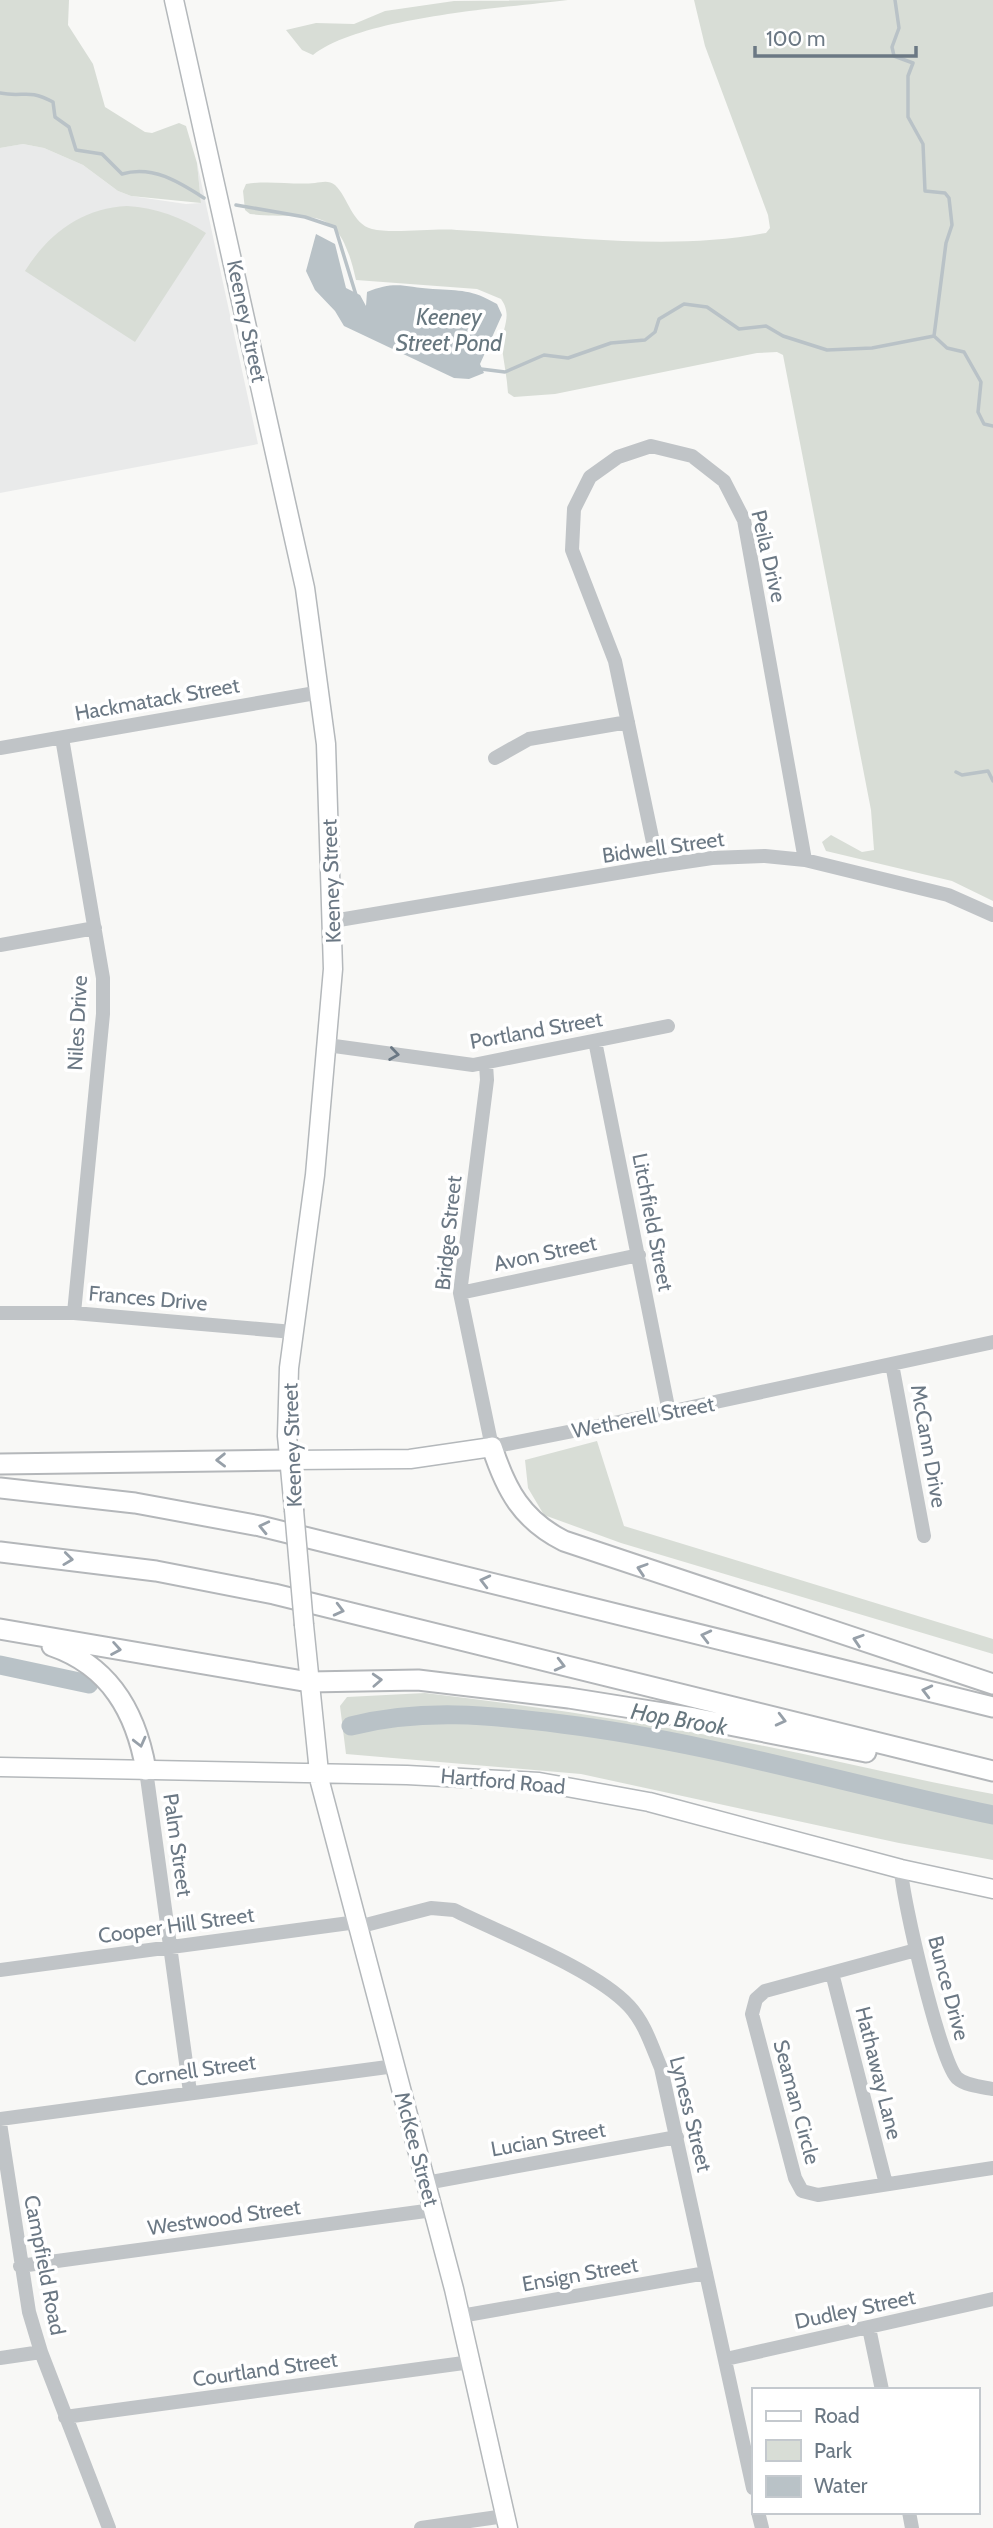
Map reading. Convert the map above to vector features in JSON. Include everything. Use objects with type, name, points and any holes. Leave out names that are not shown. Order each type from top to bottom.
[{"type":"highway","points":[[492,1447],[503,1480],[518,1506],[537,1525],[564,1541],[993,1684]]},
{"type":"highway","points":[[0,1464],[289,1460]]},
{"type":"highway","points":[[0,1489],[146,1505],[260,1526],[993,1707]]},
{"type":"highway","points":[[0,1552],[113,1564],[233,1585],[993,1771]]},
{"type":"highway","points":[[0,1630],[309,1682],[335,1684],[404,1680],[459,1683],[665,1713],[844,1749],[916,1754]]},
{"type":"highway","points":[[0,1630],[73,1654],[102,1675],[131,1713],[146,1770]]},
{"type":"main road","name":"Keeney Street","points":[[174,0],[305,588],[321,692],[333,921],[327,1045],[315,1175],[293,1332],[288,1403],[289,1460],[318,1773]]},
{"type":"main road","name":"Wetherell Street","points":[[289,1460],[410,1459],[492,1447]]},
{"type":"main road","name":"Hartford Road","points":[[0,1767],[480,1777],[594,1790],[901,1869],[993,1889]]},
{"type":"main road","name":"McKee Street","points":[[318,1773],[461,2316],[507,2522]]},
{"type":"street","name":"Peila Drive","points":[[659,866],[615,661],[572,550],[574,509],[590,477],[618,457],[651,446],[692,456],[724,481],[744,520],[805,860]]},
{"type":"street","name":"Hackmatack Street","points":[[0,748],[321,692]]},
{"type":"street","points":[[495,758],[529,739],[628,722]]},
{"type":"street","name":"Niles Drive","points":[[62,738],[103,978],[103,1014],[74,1313]]},
{"type":"street","name":"Bidwell Street","points":[[333,921],[712,858],[765,856],[805,860],[948,895],[993,915]]},
{"type":"street","points":[[0,945],[95,928]]},
{"type":"street","name":"Portland Street","points":[[327,1045],[486,1064],[668,1026]]},
{"type":"street","name":"Litchfield Street","points":[[595,1041],[669,1412]]},
{"type":"street","name":"Bridge Street","points":[[486,1064],[487,1080],[460,1293],[492,1447]]},
{"type":"street","name":"Avon Street","points":[[460,1293],[639,1255]]},
{"type":"street","name":"Frances Drive","points":[[0,1313],[74,1313],[293,1332]]},
{"type":"street","name":"Wetherell Street","points":[[492,1447],[993,1342]]},
{"type":"street","name":"McCann Drive","points":[[892,1364],[924,1536]]},
{"type":"street","name":"Palm Street","points":[[146,1770],[190,2092]]},
{"type":"street","name":"Bunce Drive","points":[[901,1869],[916,1950],[947,2061],[958,2078],[975,2087],[993,2089]]},
{"type":"street","name":"Lyness Street","points":[[358,1924],[431,1908],[454,1910],[601,1983],[629,2007],[647,2034],[661,2068],[752,2483]]},
{"type":"street","name":"Cooper Hill Street","points":[[0,1970],[170,1946],[358,1924]]},
{"type":"street","name":"Seaman Circle","points":[[916,1950],[765,1991],[756,1999],[752,2014],[795,2178],[802,2191],[818,2195],[993,2168]]},
{"type":"street","name":"Hathaway Lane","points":[[832,1973],[886,2184]]},
{"type":"street","name":"Cornell Street","points":[[0,2121],[190,2092],[395,2066]]},
{"type":"street","name":"Campfield Road","points":[[0,2121],[20,2266],[41,2352],[109,2528]]},
{"type":"street","name":"Lucian Street","points":[[426,2183],[677,2137]]},
{"type":"street","name":"Westwood Street","points":[[20,2266],[433,2210]]},
{"type":"street","name":"Ensign Street","points":[[461,2316],[706,2273]]},
{"type":"street","name":"Dudley Street","points":[[726,2359],[993,2300]]},
{"type":"street","points":[[869,2328],[882,2388]]},
{"type":"street","points":[[0,2358],[41,2352]]},
{"type":"street","name":"Courtland Street","points":[[65,2417],[471,2362]]},
{"type":"street","points":[[421,2528],[507,2522]]},
{"type":"shaded area","points":[[23,144],[44,148],[83,165],[118,191],[131,196],[186,204],[201,203],[197,163],[258,444],[0,493],[0,148]]},
{"type":"green space","points":[[0,0],[69,0],[68,25],[93,64],[105,107],[145,132],[152,133],[179,123],[186,126],[197,163],[201,203],[131,196],[118,191],[83,165],[44,148],[23,144],[0,148]]},
{"type":"green space","points":[[568,0],[398,23],[335,42],[313,55],[302,50],[286,30],[316,23],[354,24],[385,11],[454,1]]},
{"type":"green space","points":[[694,0],[993,0],[993,901],[952,881],[826,851],[822,842],[831,835],[862,852],[874,850],[871,810],[783,355],[777,352],[757,353],[555,394],[514,397],[508,393],[502,348],[507,318],[501,299],[477,289],[356,280],[349,254],[332,226],[308,217],[250,214],[245,210],[243,191],[246,184],[325,182],[333,183],[340,190],[360,222],[380,230],[448,230],[651,242],[728,239],[766,233],[770,228],[768,215],[705,46]]},
{"type":"green space","points":[[127,206],[168,214],[206,233],[135,342],[25,271],[44,246],[68,225],[95,212]]},
{"type":"green space","points":[[597,1441],[624,1526],[993,1639],[993,1654],[621,1543],[544,1515],[528,1488],[525,1460]]},
{"type":"green space","points":[[425,1693],[668,1728],[993,1794],[993,1860],[899,1843],[581,1774],[346,1754],[340,1706],[347,1697]]},
{"type":"water","name":"Keeney Street Pond","points":[[316,234],[335,244],[346,288],[360,295],[366,306],[367,292],[393,285],[466,292],[497,304],[502,315],[480,364],[484,373],[469,379],[454,378],[344,326],[335,311],[315,290],[306,271]]},
{"type":"waterway","points":[[895,0],[899,28],[892,47],[894,56],[913,63],[908,76],[908,117],[923,144],[925,191],[945,193],[949,198],[952,225],[946,243],[934,336]]},
{"type":"waterway","points":[[0,93],[31,94],[53,102],[55,117],[69,127],[76,150],[102,154],[122,174],[155,173],[204,198]]},
{"type":"waterway","points":[[236,205],[305,217],[335,227],[356,295]]},
{"type":"waterway","points":[[481,369],[505,372],[544,355],[568,358],[611,343],[645,340],[655,332],[659,319],[684,304],[707,307],[739,329],[766,326],[783,336],[827,350],[872,348],[934,336],[947,348],[964,352],[981,382],[978,412],[984,424],[993,426]]},
{"type":"waterway","points":[[956,772],[962,775],[988,771],[993,781]]},
{"type":"waterway","name":"Hop Brook","points":[[0,1665],[89,1684]]},
{"type":"waterway","name":"Hop Brook","points":[[351,1726],[377,1720],[430,1715],[482,1716],[562,1724],[725,1753],[993,1815]]}]
